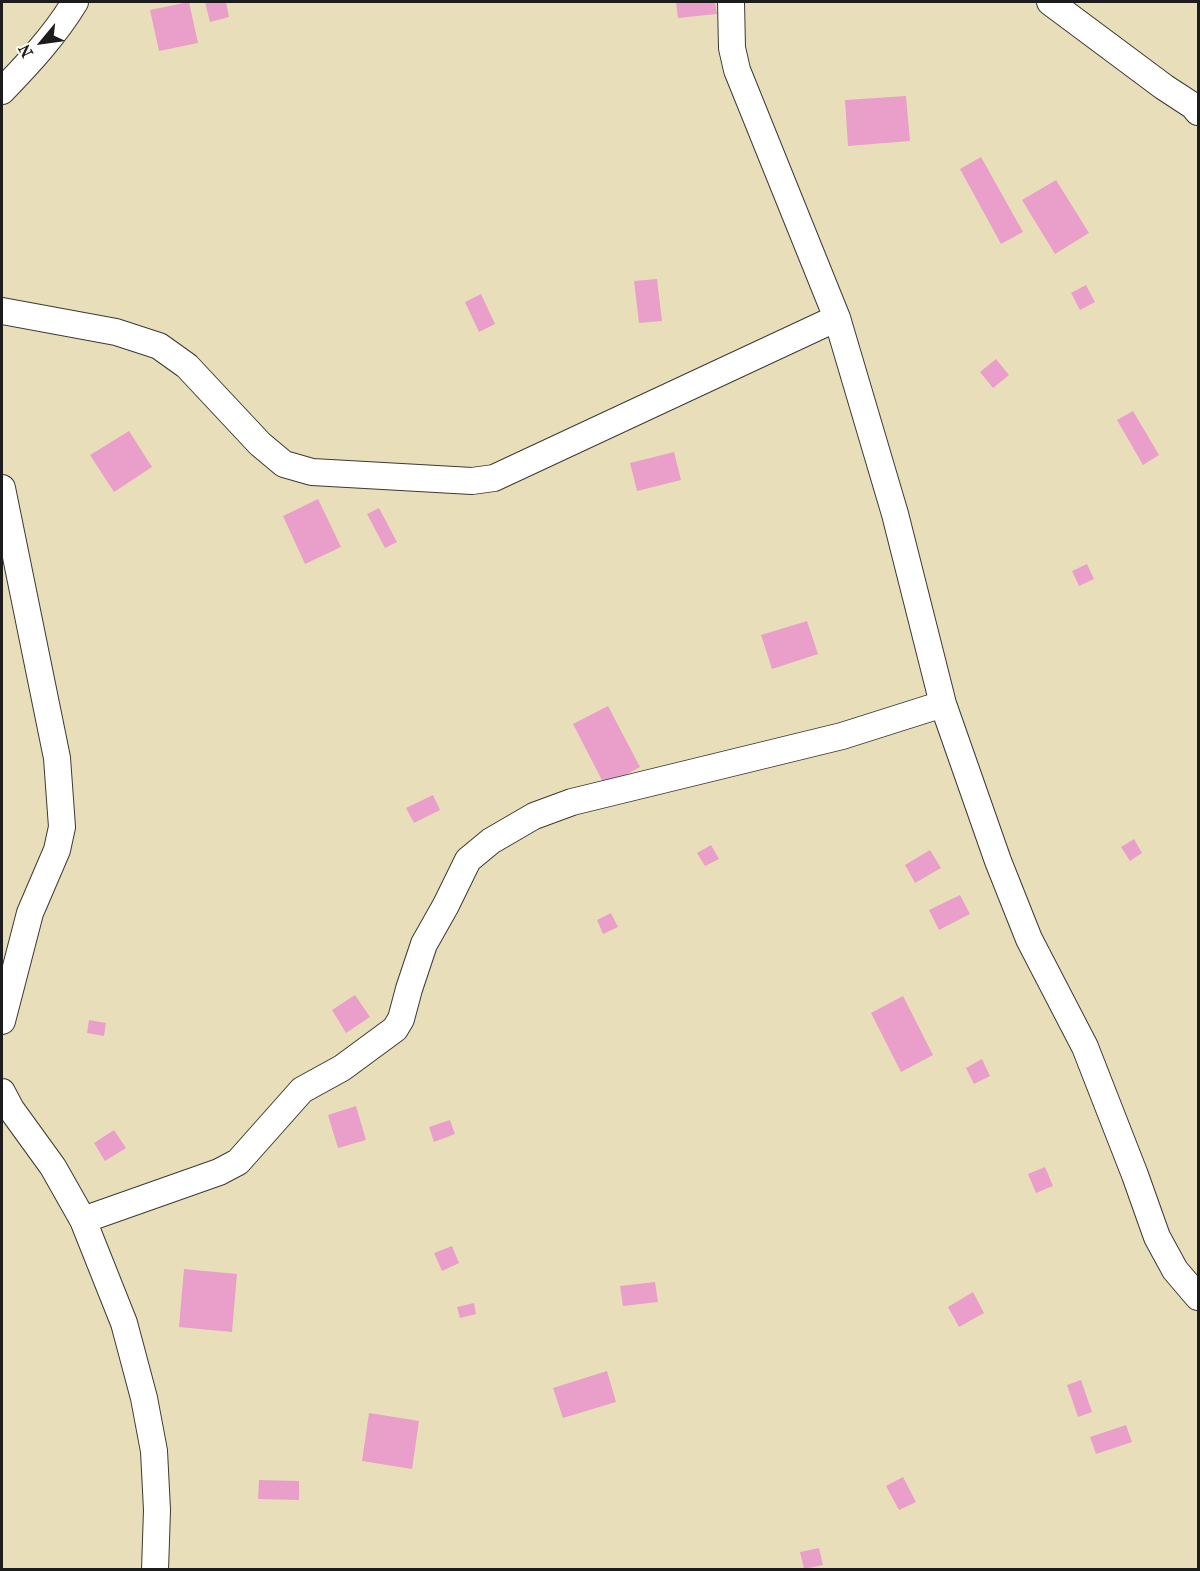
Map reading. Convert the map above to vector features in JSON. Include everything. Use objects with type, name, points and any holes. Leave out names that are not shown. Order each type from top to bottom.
[{"type":"street","points":[[2,91],[32,60],[64,20],[75,2]]},
{"type":"street","points":[[731,2],[732,48],[736,69],[837,318],[895,514],[943,704],[994,850],[1026,929],[1085,1047],[1135,1175],[1156,1237],[1175,1270],[1198,1297]]},
{"type":"street","points":[[1050,2],[1164,87],[1197,107]]},
{"type":"street","points":[[2,311],[116,332],[159,346],[187,366],[260,444],[284,465],[312,472],[472,481],[494,478],[837,318]]},
{"type":"street","points":[[2,488],[57,758],[62,827],[57,850],[30,913],[2,1021]]},
{"type":"street","points":[[83,1220],[219,1172],[238,1162],[302,1090],[342,1068],[395,1029],[401,1019],[424,944],[468,860],[491,841],[534,816],[572,802],[842,736],[943,704]]},
{"type":"street","points":[[2,1092],[11,1109],[53,1167],[83,1220],[124,1323],[144,1398],[154,1451],[157,1510],[155,1569]]},
{"type":"building","points":[[189,2],[198,43],[159,51],[150,10]]},
{"type":"building","points":[[205,2],[226,2],[229,17],[210,22]]},
{"type":"building","points":[[676,2],[715,2],[717,14],[678,18]]},
{"type":"building","points":[[906,96],[910,141],[848,146],[845,100]]},
{"type":"building","points":[[981,157],[1023,232],[1001,244],[960,169]]},
{"type":"building","points":[[1056,180],[1089,233],[1055,254],[1022,200]]},
{"type":"building","points":[[657,279],[662,321],[639,323],[634,281]]},
{"type":"building","points":[[1086,285],[1095,302],[1080,310],[1071,293]]},
{"type":"building","points":[[481,294],[495,324],[479,332],[465,302]]},
{"type":"building","points":[[996,359],[1009,375],[993,388],[980,372]]},
{"type":"building","points":[[1133,411],[1159,455],[1143,465],[1117,420]]},
{"type":"building","points":[[129,431],[152,467],[114,492],[90,455]]},
{"type":"building","points":[[674,452],[681,480],[637,491],[630,463]]},
{"type":"building","points":[[318,499],[341,547],[305,564],[283,516]]},
{"type":"building","points":[[379,508],[397,542],[385,548],[367,514]]},
{"type":"building","points":[[1087,564],[1094,579],[1079,586],[1072,571]]},
{"type":"building","points":[[807,621],[818,654],[772,669],[761,635]]},
{"type":"building","points":[[608,706],[640,767],[605,786],[573,724]]},
{"type":"building","points":[[433,795],[440,810],[414,823],[406,808]]},
{"type":"building","points":[[1134,839],[1142,853],[1130,861],[1121,847]]},
{"type":"building","points":[[711,845],[719,859],[705,866],[697,853]]},
{"type":"building","points":[[930,850],[941,868],[915,883],[905,865]]},
{"type":"building","points":[[960,895],[970,914],[939,930],[929,910]]},
{"type":"building","points":[[611,913],[618,927],[603,934],[597,920]]},
{"type":"building","points":[[355,995],[370,1017],[346,1033],[332,1010]]},
{"type":"building","points":[[903,996],[933,1055],[901,1072],[871,1013]]},
{"type":"building","points":[[89,1020],[106,1023],[104,1036],[87,1033]]},
{"type":"building","points":[[982,1059],[990,1076],[974,1084],[966,1068]]},
{"type":"building","points":[[356,1106],[366,1140],[338,1148],[328,1115]]},
{"type":"building","points":[[450,1120],[455,1134],[434,1142],[429,1127]]},
{"type":"building","points":[[114,1130],[126,1148],[105,1161],[94,1143]]},
{"type":"building","points":[[1045,1167],[1053,1186],[1036,1193],[1028,1174]]},
{"type":"building","points":[[452,1246],[459,1263],[442,1271],[434,1253]]},
{"type":"building","points":[[184,1269],[237,1274],[232,1332],[179,1327]]},
{"type":"building","points":[[655,1282],[658,1302],[623,1306],[620,1286]]},
{"type":"building","points":[[973,1292],[984,1313],[959,1327],[948,1307]]},
{"type":"building","points":[[474,1303],[476,1314],[460,1318],[457,1307]]},
{"type":"building","points":[[607,1371],[616,1402],[563,1418],[553,1388]]},
{"type":"building","points":[[1081,1380],[1092,1412],[1078,1417],[1067,1385]]},
{"type":"building","points":[[369,1413],[419,1421],[412,1469],[362,1461]]},
{"type":"building","points":[[1126,1425],[1132,1442],[1096,1454],[1090,1437]]},
{"type":"building","points":[[903,1477],[916,1502],[899,1510],[886,1486]]},
{"type":"building","points":[[259,1480],[299,1481],[299,1500],[258,1499]]},
{"type":"building","points":[[819,1548],[823,1565],[804,1569],[800,1552]]}]
